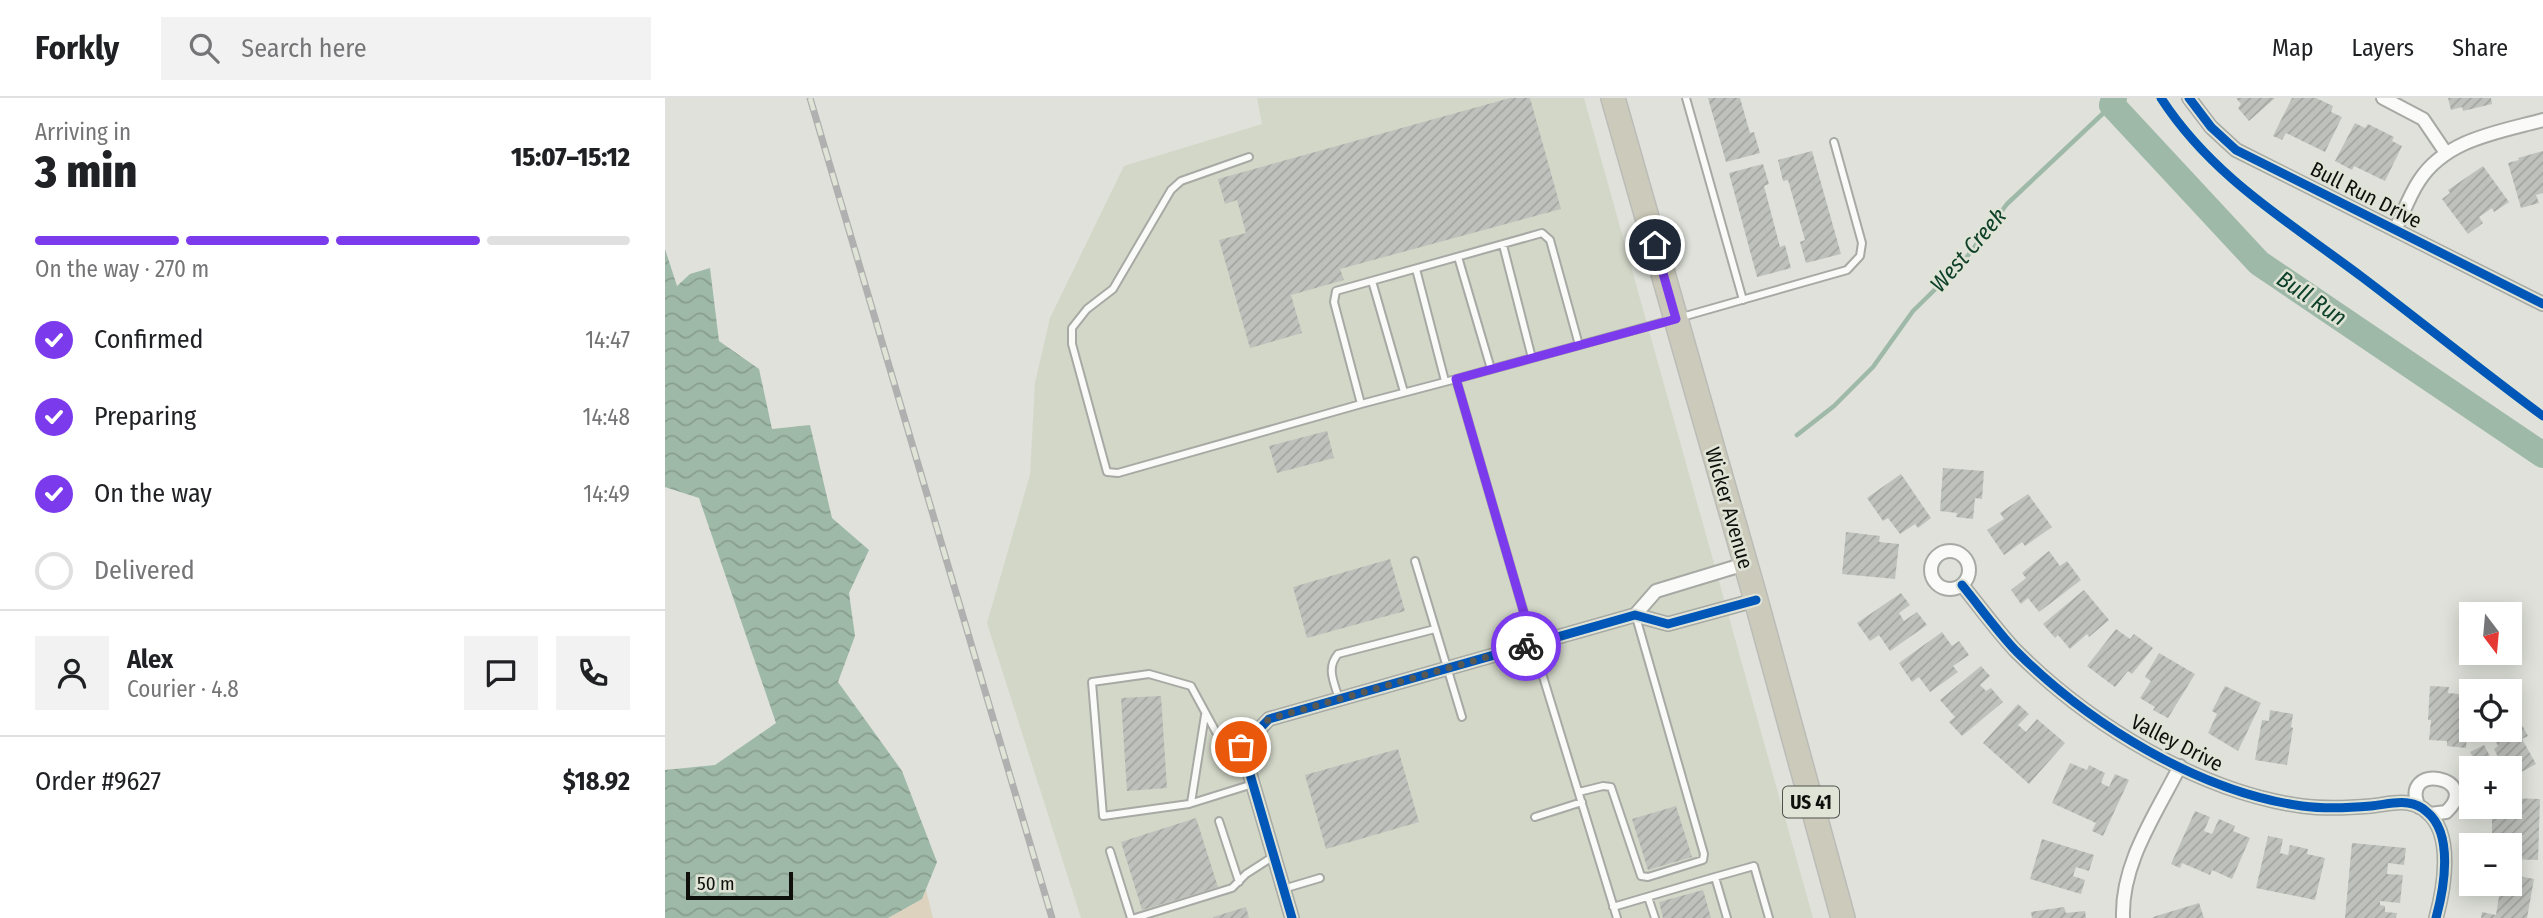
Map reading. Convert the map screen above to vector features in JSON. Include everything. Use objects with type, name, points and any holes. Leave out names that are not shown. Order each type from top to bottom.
[{"type":"highway","name":"Wicker Avenue","points":[[1613,98],[1756,600],[1843,918]]},
{"type":"street","name":"Bull Run Drive","points":[[2189,98],[2211,127],[2236,150],[2543,304]]},
{"type":"street","points":[[2383,98],[2423,119],[2446,153]]},
{"type":"street","points":[[2395,230],[2420,178],[2446,153],[2472,141],[2543,120]]},
{"type":"street","points":[[1635,615],[1656,591],[1745,564]]},
{"type":"street","name":"Valley Drive","points":[[1962,585],[2016,650],[2073,702],[2140,746],[2180,766],[2226,787],[2286,803],[2340,808],[2408,803],[2425,811],[2441,830],[2444,857],[2436,918]]},
{"type":"street","points":[[1292,918],[1253,784],[1245,743],[1269,719],[1635,615],[1668,624],[1756,600]]},
{"type":"street","points":[[2123,918],[2123,896],[2129,870],[2180,766]]},
{"type":"lane","points":[[1686,98],[1742,300]]},
{"type":"lane","points":[[1249,157],[1194,175],[1171,190],[1113,289],[1087,309],[1072,328],[1072,344],[1107,472],[1118,473],[1847,270],[1860,256],[1862,243],[1834,142]]},
{"type":"lane","points":[[1361,404],[1334,302],[1336,291],[1542,233],[1550,240],[1579,345]]},
{"type":"lane","points":[[1503,245],[1532,358]]},
{"type":"lane","points":[[1458,257],[1490,369]]},
{"type":"lane","points":[[1416,269],[1445,381]]},
{"type":"lane","points":[[1372,281],[1404,393]]},
{"type":"lane","points":[[1456,379],[1617,918]]},
{"type":"lane","points":[[1415,561],[1462,717]]},
{"type":"lane","points":[[1579,792],[1602,786],[1611,787],[1641,876],[1648,877],[1703,860],[1704,854],[1635,615]]},
{"type":"lane","points":[[1339,699],[1330,671],[1332,661],[1338,654],[1435,629]]},
{"type":"lane","points":[[1245,743],[1216,732],[1191,686],[1149,674],[1092,682],[1103,816],[1191,803],[1253,784]]},
{"type":"lane","points":[[1191,803],[1206,713]]},
{"type":"lane","points":[[1535,817],[1582,802]]},
{"type":"lane","points":[[1219,821],[1239,882]]},
{"type":"lane","points":[[1110,851],[1133,918],[1224,892],[1274,856]]},
{"type":"lane","points":[[1613,907],[1754,866],[1769,918]]},
{"type":"lane","points":[[1715,877],[1727,918]]},
{"type":"lane","points":[[1283,888],[1321,878]]},
{"type":"lane","points":[[1648,897],[1654,918]]},
{"type":"shaded area","points":[[1257,98],[1584,98],[1813,918],[1081,918],[987,623],[1030,475],[1035,383],[1050,318],[1124,166],[1262,124]]},
{"type":"shaded area","points":[[926,890],[933,918],[888,918],[922,899]]},
{"type":"water","points":[[665,249],[677,286],[690,274],[710,268],[719,341],[759,369],[772,429],[810,425],[832,518],[869,550],[849,593],[855,636],[838,682],[902,771],[937,862],[922,899],[888,918],[665,918],[665,770],[715,765],[776,723],[699,498],[665,487]]},
{"type":"building","points":[[1510,98],[1530,98],[1561,209],[1340,269],[1344,280],[1291,295],[1302,333],[1250,348],[1219,240],[1246,233],[1237,200],[1225,204],[1218,179]]},
{"type":"building","points":[[1708,98],[1740,98],[1750,133],[1754,132],[1760,153],[1726,162]]},
{"type":"building","points":[[2236,98],[2275,98],[2249,121],[2238,108],[2241,104]]},
{"type":"building","points":[[2292,98],[2316,98],[2333,106],[2331,112],[2342,117],[2325,152],[2286,133],[2282,140],[2273,136]]},
{"type":"building","points":[[2448,98],[2491,98],[2492,104],[2463,111],[2462,107],[2451,110]]},
{"type":"building","points":[[2355,123],[2365,128],[2368,124],[2394,137],[2392,141],[2402,146],[2385,181],[2354,166],[2352,170],[2335,161]]},
{"type":"building","points":[[1812,151],[1841,254],[1806,263],[1800,242],[1805,240],[1788,180],[1783,181],[1778,160]]},
{"type":"building","points":[[2543,151],[2543,193],[2536,195],[2539,203],[2521,208],[2508,163]]},
{"type":"building","points":[[1763,164],[1769,184],[1764,186],[1780,247],[1785,245],[1791,268],[1757,277],[1729,173]]},
{"type":"building","points":[[2483,166],[2509,202],[2494,212],[2492,208],[2479,217],[2483,223],[2468,234],[2442,199],[2450,193],[2448,190]]},
{"type":"building","points":[[1327,431],[1334,458],[1277,473],[1269,446]]},
{"type":"building","points":[[1943,468],[1984,471],[1982,499],[1975,498],[1973,519],[1940,511]]},
{"type":"building","points":[[1901,474],[1931,518],[1918,528],[1915,524],[1900,534],[1888,518],[1883,521],[1867,498]]},
{"type":"building","points":[[2028,494],[2052,527],[2025,546],[2022,542],[2004,555],[1987,530],[2004,519],[2000,513]]},
{"type":"building","points":[[1846,532],[1880,536],[1879,542],[1899,544],[1895,579],[1842,574]]},
{"type":"building","points":[[2049,551],[2060,566],[2067,561],[2081,580],[2039,612],[2028,598],[2021,604],[2011,590],[2026,578],[2022,573]]},
{"type":"building","points":[[1390,559],[1405,611],[1307,638],[1293,587]]},
{"type":"building","points":[[2084,590],[2109,620],[2070,649],[2058,635],[2055,638],[2043,624]]},
{"type":"building","points":[[1901,593],[1910,605],[1899,613],[1904,621],[1917,612],[1927,625],[1890,651],[1879,635],[1870,641],[1857,623]]},
{"type":"building","points":[[2116,629],[2130,639],[2134,634],[2153,648],[2132,674],[2128,671],[2115,687],[2087,666]]},
{"type":"building","points":[[1942,632],[1952,646],[1959,641],[1969,655],[1953,666],[1958,672],[1930,692],[1919,677],[1912,682],[1899,663]]},
{"type":"building","points":[[2159,653],[2195,674],[2168,718],[2153,710],[2155,707],[2140,698],[2151,681],[2145,677]]},
{"type":"building","points":[[1981,666],[1990,676],[1980,685],[1986,691],[1991,688],[2003,702],[1962,736],[1949,722],[1955,717],[1940,700]]},
{"type":"building","points":[[2225,686],[2261,703],[2238,751],[2208,733],[2217,714],[2212,711]]},
{"type":"building","points":[[2430,686],[2449,687],[2448,693],[2459,694],[2459,742],[2466,742],[2466,748],[2447,746],[2447,741],[2429,740],[2431,720],[2428,720]]},
{"type":"building","points":[[1161,696],[1167,788],[1127,791],[1121,698]]},
{"type":"building","points":[[2018,704],[2029,714],[2018,725],[2026,732],[2037,719],[2065,743],[2029,784],[1983,743]]},
{"type":"building","points":[[2270,710],[2293,714],[2287,765],[2255,760],[2262,720],[2269,721]]},
{"type":"building","points":[[2522,725],[2528,736],[2522,739]]},
{"type":"building","points":[[2522,739],[2536,764],[2522,772],[2522,756],[2498,756],[2494,749],[2498,746],[2496,742],[2522,742]]},
{"type":"building","points":[[2484,745],[2490,756],[2472,756],[2470,752]]},
{"type":"building","points":[[1398,749],[1419,822],[1326,849],[1305,775]]},
{"type":"building","points":[[2070,763],[2087,770],[2089,765],[2105,773],[2101,783],[2109,787],[2115,774],[2129,780],[2103,836],[2092,831],[2096,823],[2052,803]]},
{"type":"building","points":[[2522,798],[2540,799],[2538,860],[2522,859],[2522,833],[2492,833],[2492,819],[2522,819]]},
{"type":"building","points":[[1676,806],[1692,857],[1648,870],[1632,819]]},
{"type":"building","points":[[2195,811],[2210,817],[2204,831],[2212,834],[2219,819],[2235,826],[2233,831],[2250,838],[2232,879],[2212,870],[2210,875],[2182,863],[2180,868],[2171,864]]},
{"type":"building","points":[[1196,818],[1218,887],[1142,910],[1121,842]]},
{"type":"building","points":[[2268,836],[2283,839],[2280,853],[2288,855],[2290,845],[2308,849],[2307,854],[2325,858],[2315,900],[2256,888]]},
{"type":"building","points":[[2042,839],[2094,855],[2089,871],[2076,867],[2073,876],[2085,880],[2081,894],[2030,879]]},
{"type":"building","points":[[2352,843],[2406,848],[2404,865],[2388,863],[2387,874],[2403,875],[2400,903],[2380,901],[2380,905],[2385,906],[2385,912],[2397,913],[2396,918],[2345,918]]},
{"type":"building","points":[[2522,877],[2534,879],[2527,918],[2481,918],[2482,912],[2496,915],[2499,896],[2522,896]]},
{"type":"building","points":[[1703,890],[1711,918],[1663,918],[1659,902]]},
{"type":"building","points":[[2199,903],[2204,918],[2153,918],[2153,917]]},
{"type":"building","points":[[1246,907],[1249,918],[1213,918],[1213,917]]},
{"type":"building","points":[[2064,907],[2066,913],[2085,911],[2086,918],[2032,918],[2031,912]]},
{"type":"waterway","name":"Bull Run","points":[[2114,98],[2112,105],[2259,263],[2543,455]]},
{"type":"waterway","name":"West Creek","points":[[1797,435],[1834,406],[1873,367],[1913,311],[1963,262],[2007,204],[2112,105]]},
{"type":"railway","points":[[810,98],[1052,918]]},
{"type":"cycle path","points":[[2161,98],[2204,152],[2253,196],[2543,416]]},
{"type":"cycle path","points":[[2189,98],[2211,127],[2236,150],[2543,304]]},
{"type":"cycle path","points":[[1962,585],[2016,651],[2045,678],[2111,728],[2185,770],[2224,786],[2302,806],[2345,808],[2403,803],[2423,809],[2435,822],[2444,848],[2444,878],[2436,918]]},
{"type":"cycle path","points":[[1292,918],[1242,747],[1269,719],[1635,615],[1668,624],[1756,600]]},
{"type":"way so far","points":[[1241,747],[1269,719],[1526,646]]},
{"type":"route","points":[[1526,646],[1533,644],[1456,379],[1676,319],[1655,245]]}]
